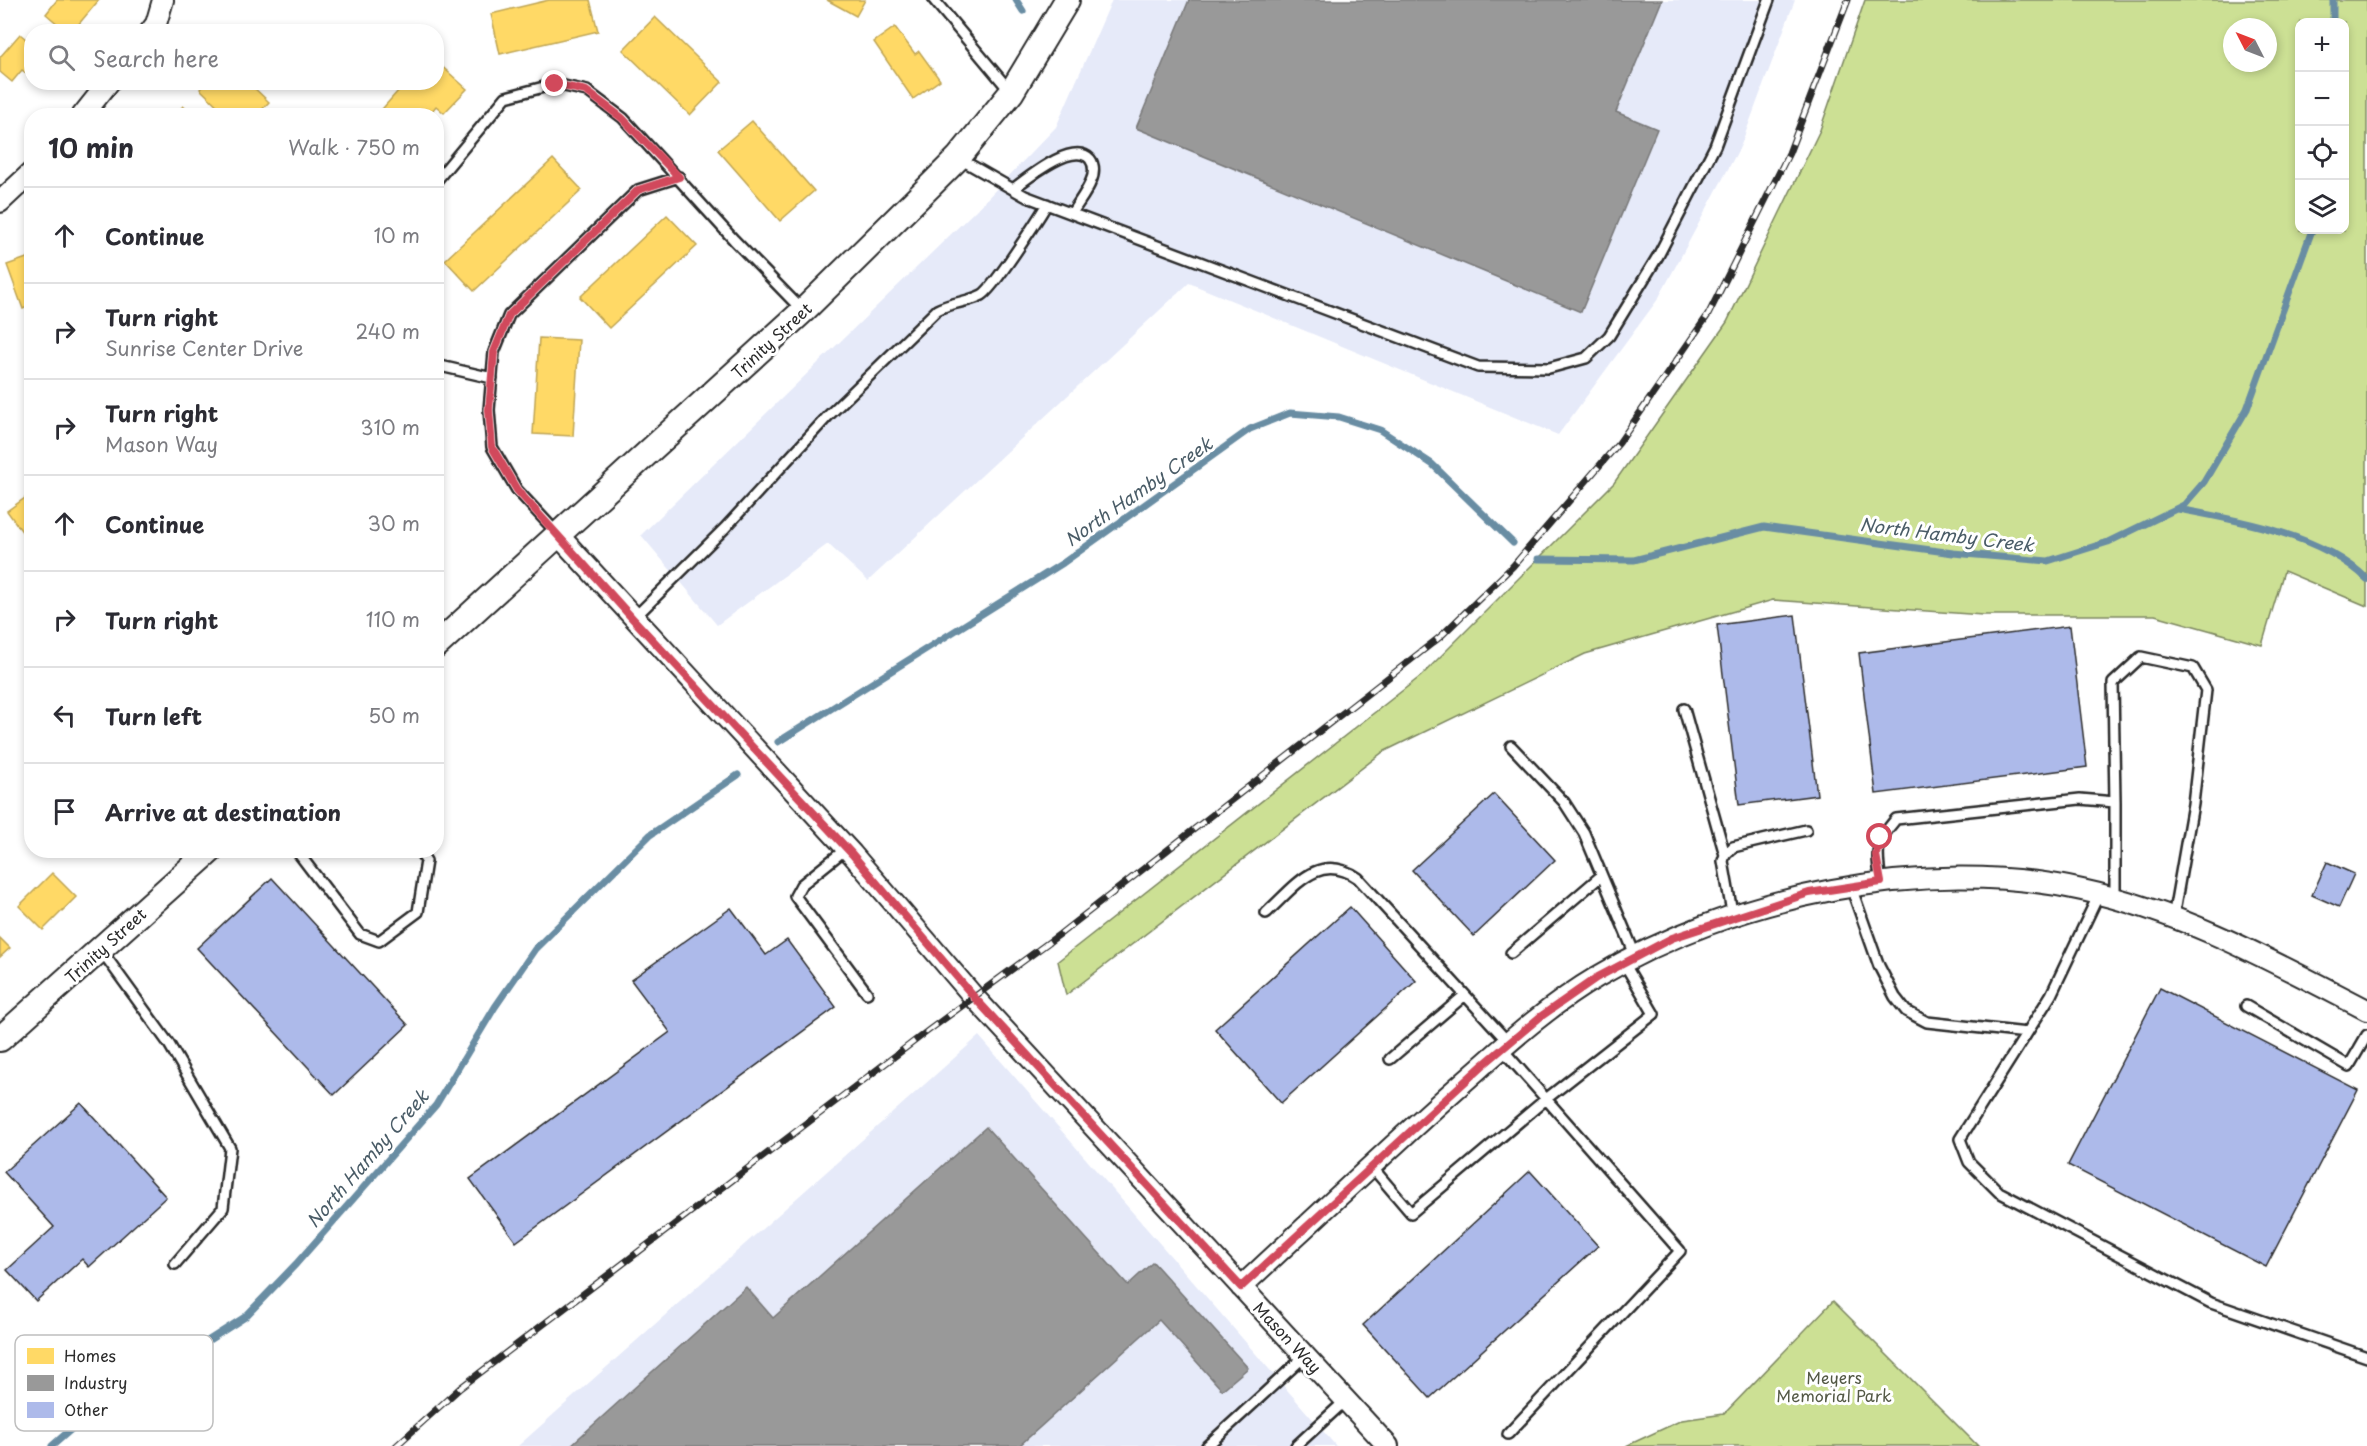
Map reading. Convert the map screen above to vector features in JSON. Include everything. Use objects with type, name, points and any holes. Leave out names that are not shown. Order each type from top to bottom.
[{"type":"street","points":[[156,24],[163,0]]},
{"type":"street","name":"Trinity Street","points":[[444,639],[803,311],[958,158],[1011,93],[1067,0]]},
{"type":"street","points":[[88,108],[103,90]]},
{"type":"street","points":[[0,202],[24,180]]},
{"type":"street","name":"Mason Way","points":[[559,536],[633,619],[847,848],[974,997],[1389,1446]]},
{"type":"street","name":"Trinity Street","points":[[0,1039],[202,858]]},
{"type":"street","points":[[1241,1287],[1505,1046],[1577,991],[1672,938],[1809,893],[1881,882],[1947,879],[2015,880],[2107,897],[2173,918],[2230,940],[2367,1010]]},
{"type":"lane","points":[[934,0],[1011,93]]},
{"type":"lane","points":[[958,158],[1013,189],[1047,204],[1478,368],[1549,368],[1586,358],[1609,336],[1658,256],[1715,146],[1769,0]]},
{"type":"lane","points":[[444,171],[506,97],[555,84],[586,91],[622,118],[803,311]]},
{"type":"lane","points":[[1013,189],[1062,156],[1078,153],[1090,159],[1094,168],[1092,181],[1072,213]]},
{"type":"lane","points":[[559,536],[517,490],[492,447],[489,410],[494,352],[509,315],[638,190],[679,177]]},
{"type":"lane","points":[[633,619],[725,528],[828,416],[937,310],[952,302],[983,295],[1032,229],[1047,204]]},
{"type":"lane","points":[[444,367],[492,378]]},
{"type":"lane","points":[[2173,918],[2193,804],[2206,690],[2193,668],[2141,657],[2113,683],[2115,802],[2107,897],[2051,995],[1960,1140],[1969,1162],[1999,1192],[2211,1303],[2332,1347],[2367,1357]]},
{"type":"lane","points":[[1684,709],[1725,855]]},
{"type":"lane","points":[[1371,1166],[1411,1213],[1546,1099],[1654,1014],[1630,960],[1584,833],[1564,802],[1511,746]]},
{"type":"lane","points":[[1881,882],[1876,855],[1880,837],[1896,819],[2080,799],[2115,802]]},
{"type":"lane","points":[[1733,918],[1723,861],[1725,855],[1733,847],[1806,830]]},
{"type":"lane","points":[[847,848],[801,885],[795,896],[867,993]]},
{"type":"lane","points":[[302,858],[360,934],[379,941],[418,912],[426,861],[424,858]]},
{"type":"lane","points":[[1266,913],[1312,872],[1324,868],[1344,868],[1358,878],[1465,995],[1546,1099],[1680,1251],[1508,1434]]},
{"type":"lane","points":[[1511,953],[1601,876]]},
{"type":"lane","points":[[1851,886],[1879,966],[1895,997],[1906,1011],[1927,1022],[2027,1034]]},
{"type":"lane","points":[[100,950],[169,1044],[230,1148],[223,1209],[175,1264]]},
{"type":"lane","points":[[1390,1059],[1465,995]]},
{"type":"lane","points":[[2246,1006],[2349,1066],[2367,1035]]},
{"type":"lane","points":[[1207,1446],[1305,1356]]},
{"type":"lane","points":[[1296,1446],[1346,1400]]},
{"type":"shaded area","points":[[1112,0],[1795,0],[1741,145],[1658,299],[1558,435],[1189,283],[868,581],[828,544],[717,625],[641,535],[980,206],[1056,127]]},
{"type":"shaded area","points":[[979,1036],[1336,1446],[518,1446]]},
{"type":"green space","points":[[1865,0],[2367,0],[2367,606],[2284,571],[2262,645],[2155,615],[1983,615],[1773,600],[1585,654],[1383,752],[1066,995],[1058,961],[1421,676],[1614,483],[1727,322],[1820,130]]},
{"type":"green space","name":"Meyers Memorial Park","points":[[1833,1301],[1978,1446],[1626,1446],[1682,1420],[1724,1414]]},
{"type":"building: Homes","points":[[57,0],[99,0],[79,24],[58,24],[46,14]]},
{"type":"building: Homes","points":[[549,0],[590,0],[598,31],[500,54],[491,14]]},
{"type":"building: Homes","points":[[827,0],[865,0],[856,16]]},
{"type":"building: Homes","points":[[655,17],[722,82],[690,115],[623,50]]},
{"type":"building: Homes","points":[[895,27],[915,54],[919,51],[940,80],[913,99],[874,42]]},
{"type":"building: Homes","points":[[20,34],[24,37],[24,72],[22,70],[12,82],[0,72],[0,57]]},
{"type":"building: Homes","points":[[444,68],[467,89],[444,113],[444,108],[436,106],[434,108],[383,108],[399,90],[444,90]]},
{"type":"building: Homes","points":[[201,90],[256,90],[269,102],[263,108],[220,108]]},
{"type":"building: Homes","points":[[752,121],[814,191],[780,221],[718,150]]},
{"type":"building: Homes","points":[[553,159],[582,190],[474,291],[445,260]]},
{"type":"building: Homes","points":[[667,215],[697,246],[609,328],[580,297]]},
{"type":"building: Homes","points":[[24,259],[23,309],[7,265]]},
{"type":"building: Homes","points":[[539,338],[579,340],[573,436],[533,434]]},
{"type":"building: Homes","points":[[24,499],[23,533],[7,511]]},
{"type":"building: Homes","points":[[52,873],[76,897],[43,930],[19,906]]},
{"type":"building: Homes","points":[[0,938],[10,948],[0,957]]},
{"type":"building: Industry","points":[[1189,0],[1662,0],[1616,112],[1657,129],[1581,312],[1136,128]]},
{"type":"building: Industry","points":[[986,1127],[1128,1285],[1153,1262],[1248,1368],[1222,1390],[1159,1320],[1019,1446],[570,1446],[746,1287],[773,1318]]},
{"type":"building: Other","points":[[1795,615],[1817,795],[1739,805],[1717,625]]},
{"type":"building: Other","points":[[2070,626],[2087,767],[1876,794],[1859,653]]},
{"type":"building: Other","points":[[1494,794],[1555,860],[1474,936],[1412,870]]},
{"type":"building: Other","points":[[2327,862],[2354,874],[2339,907],[2312,895]]},
{"type":"building: Other","points":[[272,878],[408,1025],[334,1095],[197,948]]},
{"type":"building: Other","points":[[1350,907],[1416,981],[1281,1103],[1215,1029]]},
{"type":"building: Other","points":[[731,908],[766,955],[787,940],[836,1007],[516,1242],[470,1179],[670,1032],[631,980]]},
{"type":"building: Other","points":[[2160,988],[2358,1090],[2266,1267],[2068,1165]]},
{"type":"building: Other","points":[[81,1103],[166,1197],[89,1267],[82,1259],[36,1301],[7,1270],[54,1227],[4,1172]]},
{"type":"building: Other","points":[[1530,1171],[1598,1246],[1430,1398],[1363,1325]]},
{"type":"waterway","points":[[1016,0],[1023,11]]},
{"type":"waterway","name":"North Hamby Creek","points":[[2333,0],[2333,18]]},
{"type":"waterway","name":"North Hamby Creek","points":[[1538,559],[1634,560],[1764,527],[1953,553],[2048,561],[2108,542],[2184,505],[2204,482],[2247,409],[2311,234]]},
{"type":"waterway","name":"North Hamby Creek","points":[[778,742],[1063,563],[1250,429],[1290,413],[1339,417],[1380,430],[1432,464],[1513,543]]},
{"type":"waterway","points":[[2178,509],[2253,524],[2304,540],[2349,564],[2367,579]]},
{"type":"waterway","name":"North Hamby Creek","points":[[213,1337],[245,1317],[296,1264],[436,1105],[495,1007],[535,949],[650,835],[738,775]]},
{"type":"waterway","name":"North Hamby Creek","points":[[52,1446],[69,1431]]},
{"type":"railway","points":[[396,1446],[460,1388],[929,1030],[1060,934],[1440,637],[1513,566],[1619,443],[1708,315],[1789,153],[1848,0]]},
{"type":"route","points":[[555,84],[586,91],[622,118],[679,177],[638,190],[564,265],[509,315],[494,352],[489,410],[492,447],[517,490],[633,619],[852,854],[974,997],[1241,1287],[1401,1139],[1540,1017],[1596,978],[1672,938],[1809,893],[1881,882],[1876,855],[1880,837]]}]
